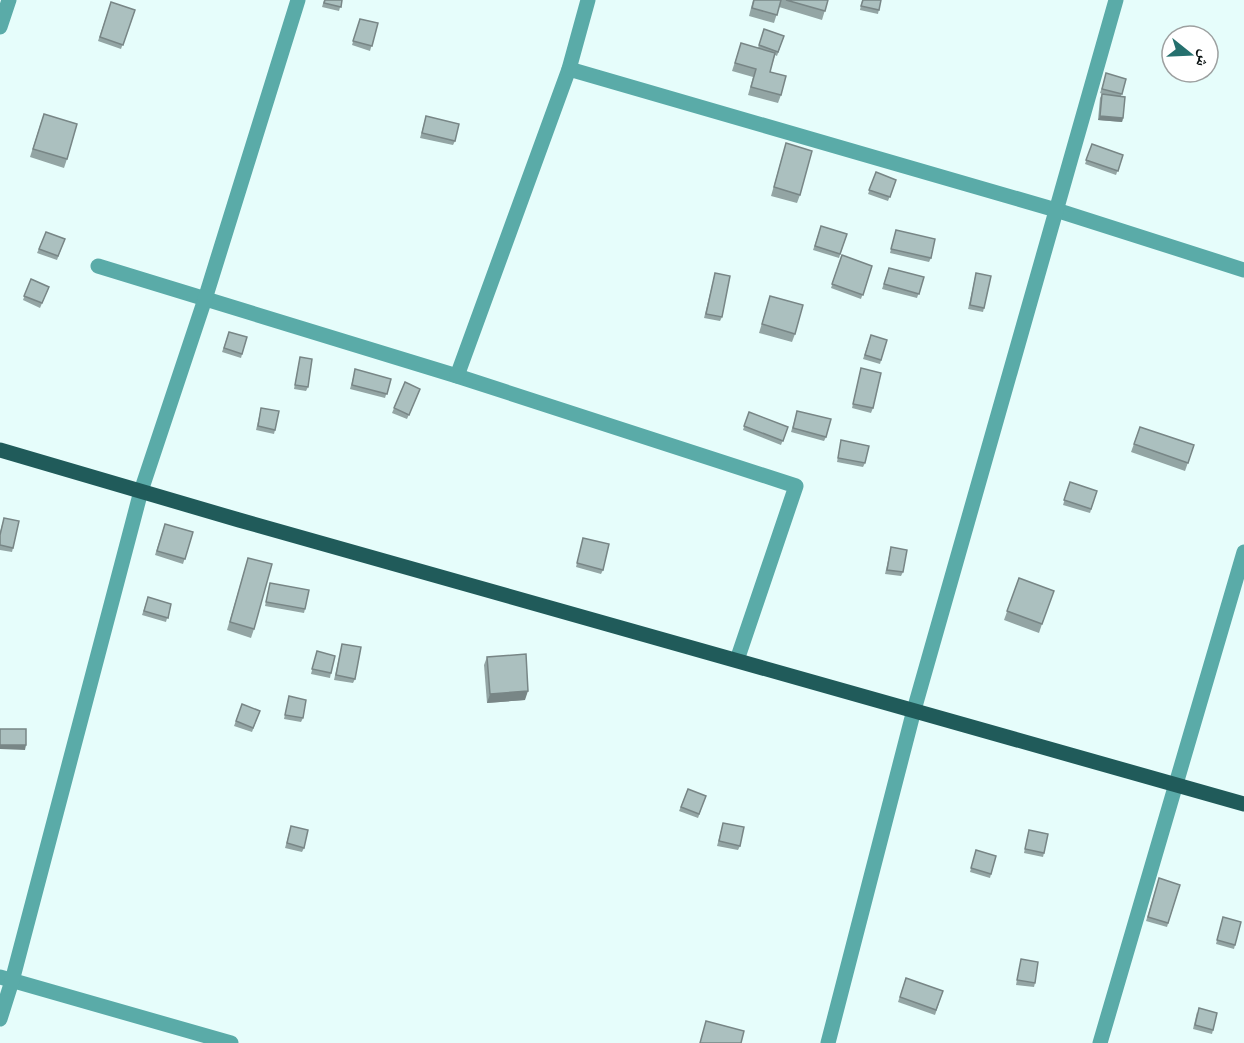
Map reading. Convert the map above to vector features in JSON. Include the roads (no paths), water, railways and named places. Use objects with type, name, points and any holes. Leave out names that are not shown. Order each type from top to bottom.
[{"type":"main road","points":[[0,450],[1244,804]]},
{"type":"street","points":[[0,27],[9,0]]},
{"type":"street","points":[[0,1019],[6,979],[141,491],[205,298],[298,0]]},
{"type":"street","points":[[457,376],[569,69],[588,0]]},
{"type":"street","points":[[828,1043],[914,710],[1116,0]]},
{"type":"street","points":[[569,69],[1056,210],[1244,270]]},
{"type":"street","points":[[98,266],[457,376],[796,486],[737,660]]},
{"type":"street","points":[[1100,1043],[1244,552]]},
{"type":"street","points":[[6,979],[231,1043]]}]
